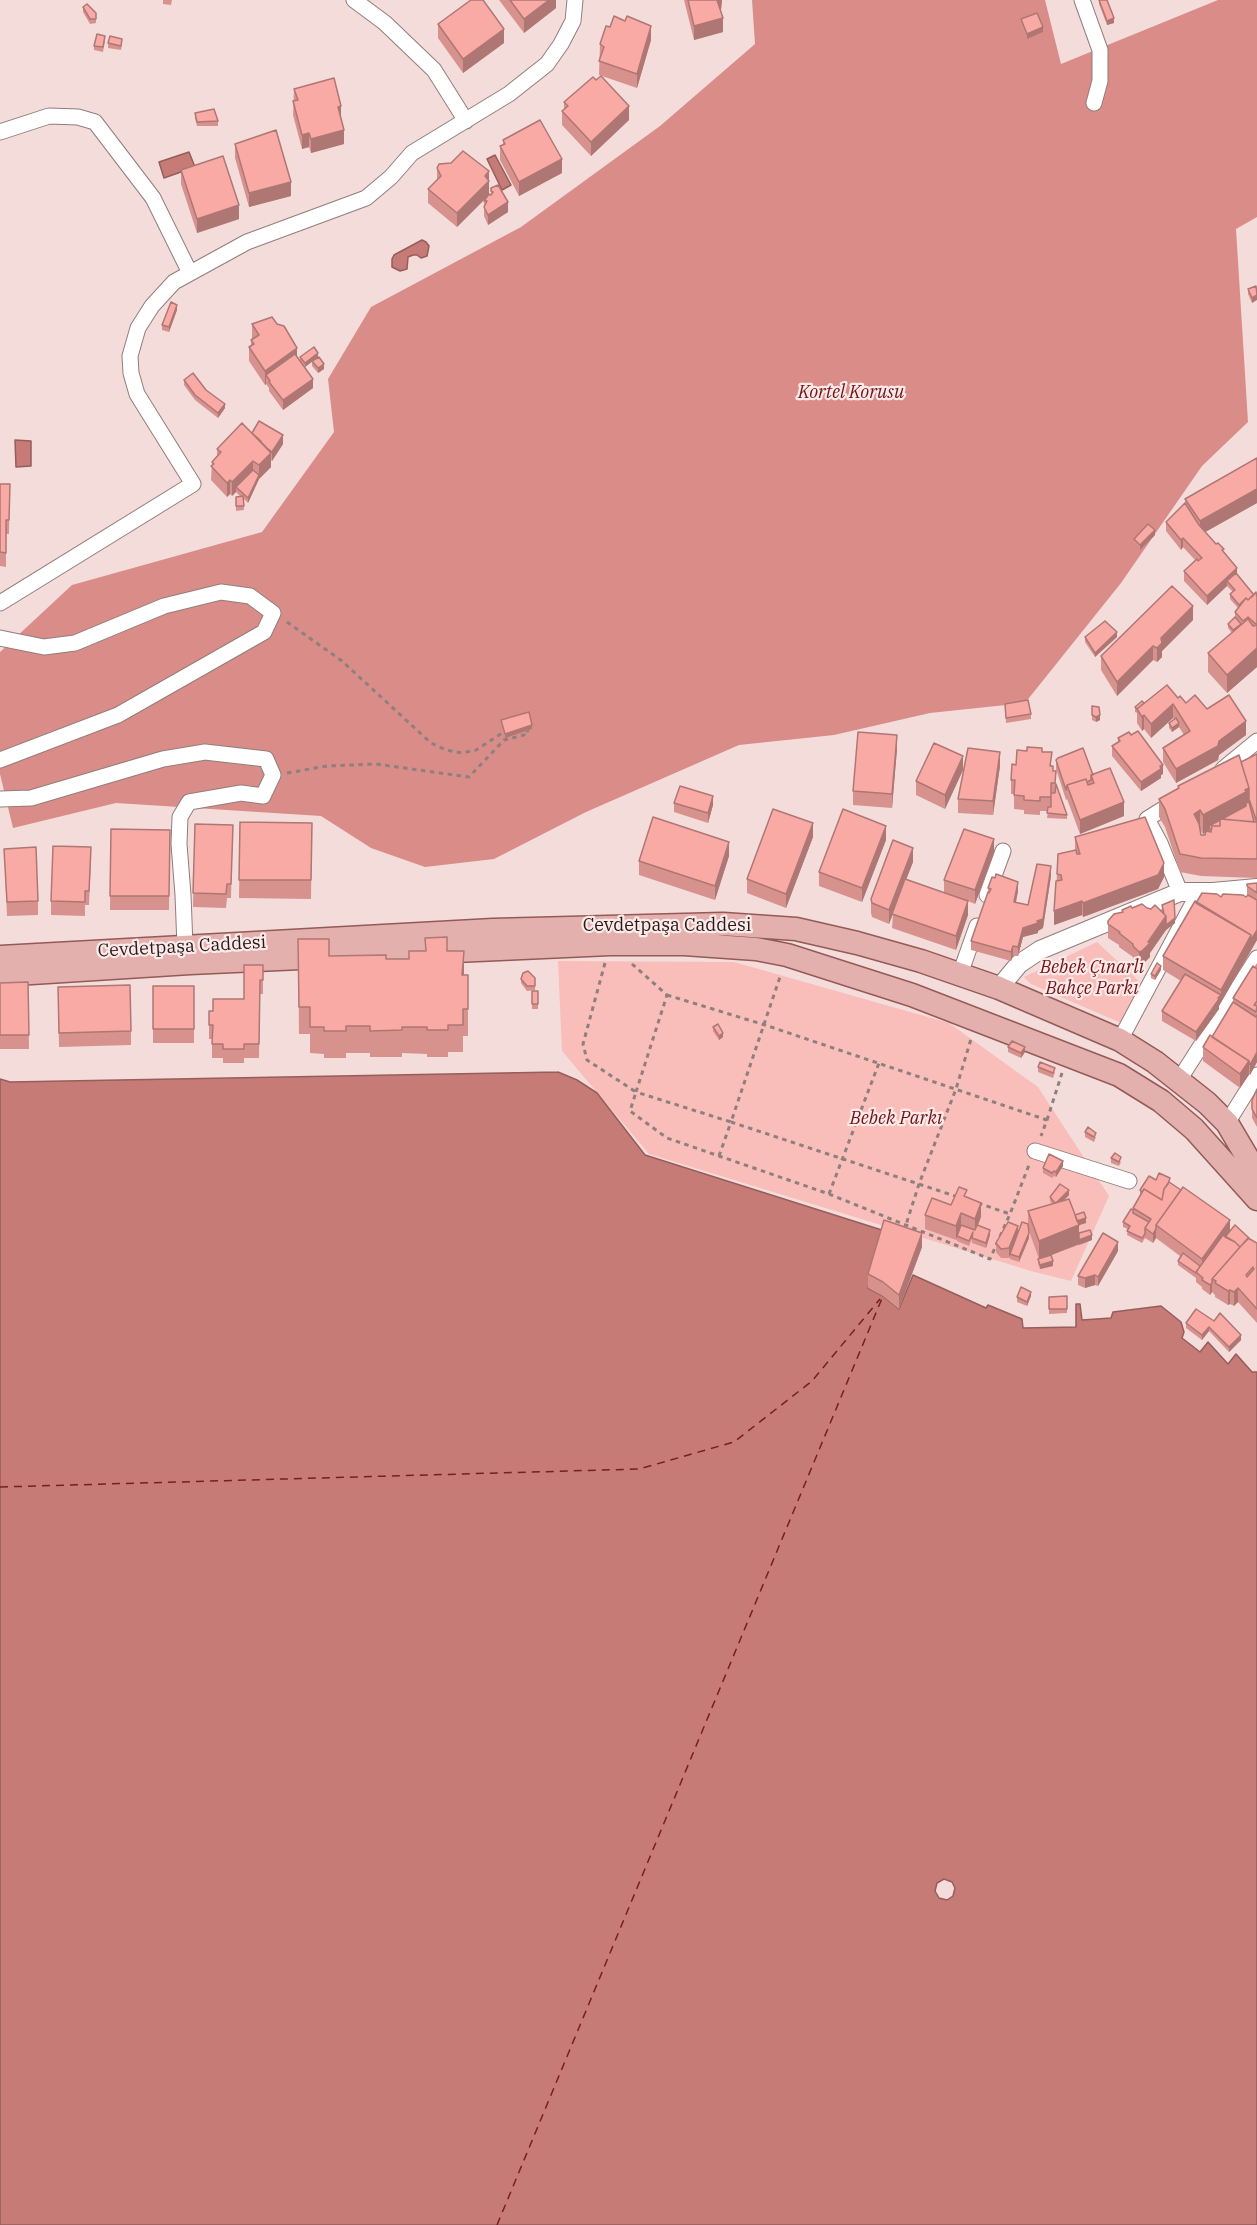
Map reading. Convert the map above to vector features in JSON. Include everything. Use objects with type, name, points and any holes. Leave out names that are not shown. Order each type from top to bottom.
[{"type":"main road","name":"Cevdetpaşa Caddesi","points":[[0,957],[493,930],[723,924],[796,929],[921,961],[960,974],[1114,1036],[1207,1102],[1227,1123],[1257,1174]]},
{"type":"main road","name":"Cevdetpaşa Caddesi","points":[[0,975],[190,963],[610,944],[726,946],[787,955],[912,994],[1119,1075],[1161,1101],[1194,1129],[1257,1199]]},
{"type":"main road","points":[[912,994],[911,974],[921,961]]},
{"type":"main road","points":[[981,1022],[999,988]]},
{"type":"main road","points":[[1094,1064],[1104,1059],[1114,1036]]},
{"type":"main road","points":[[1161,1101],[1179,1080]]},
{"type":"street","points":[[354,0],[385,23],[434,70],[466,121]]},
{"type":"street","points":[[0,603],[194,484],[137,394],[131,373],[130,356],[138,328],[174,282],[248,242],[366,198],[391,177],[412,153],[509,94],[547,64],[561,45],[573,21],[575,0]]},
{"type":"street","points":[[1082,0],[1100,50],[1100,81],[1094,103]]},
{"type":"street","points":[[0,132],[49,117],[78,117],[94,122],[153,198],[190,273]]},
{"type":"street","points":[[0,638],[44,647],[75,643],[164,606],[221,592],[249,596],[273,613],[264,632],[118,716],[0,760]]},
{"type":"street","points":[[1209,779],[1257,741]]},
{"type":"street","points":[[0,799],[31,798],[163,759],[205,752],[266,759],[273,775],[263,796],[241,793],[189,802],[180,817],[179,844],[185,946]]},
{"type":"street","points":[[1180,892],[1160,843],[1147,819],[1192,791]]},
{"type":"street","points":[[960,974],[1003,851]]},
{"type":"street","points":[[999,988],[1019,963],[1040,950],[1180,892],[1257,888]]},
{"type":"street","points":[[1114,1036],[1199,892]]},
{"type":"street","points":[[1179,1080],[1257,958]]},
{"type":"street","points":[[1227,1123],[1257,1075]]},
{"type":"street","points":[[1035,1151],[1129,1180]]},
{"type":"path","points":[[273,613],[342,661],[431,743],[446,750],[462,753],[476,750],[508,729]]},
{"type":"path","points":[[273,775],[327,766],[376,764],[469,777],[504,740],[528,734],[526,724]]},
{"type":"path","points":[[964,1199],[636,1092],[587,1060],[583,1044],[610,944],[667,995],[765,1025],[1047,1119]]},
{"type":"path","points":[[719,1156],[787,955]]},
{"type":"path","points":[[667,995],[630,1111],[667,1138],[828,1194],[990,1259],[1035,1151],[1068,1055]]},
{"type":"path","points":[[904,1232],[919,1184],[981,1022]]},
{"type":"path","points":[[828,1194],[879,1063]]},
{"type":"path","points":[[976,1203],[1010,1214]]},
{"type":"green space","name":"Kortel Korusu","points":[[752,0],[1045,0],[1061,64],[1218,0],[1257,0],[1257,217],[1236,229],[1248,422],[1202,466],[1121,583],[1025,703],[930,713],[834,735],[739,745],[586,812],[494,859],[425,867],[371,848],[321,816],[116,803],[13,828],[0,774],[0,652],[72,585],[262,532],[334,432],[328,379],[371,307],[521,227],[660,126],[755,44]]},
{"type":"green space","name":"Bebek Çınarlı Bahçe Parkı","points":[[1097,942],[1142,984],[1121,1023],[1031,984],[1024,977]]},
{"type":"green space","name":"Bebek Parkı","points":[[558,961],[734,962],[949,1023],[1038,1087],[1109,1196],[1071,1281],[1031,1271],[649,1154],[562,1051]]},
{"type":"shaded area","points":[[189,152],[195,167],[164,178],[159,162]]},
{"type":"shaded area","points":[[495,155],[511,185],[502,190],[487,159]]},
{"type":"shaded area","points":[[422,240],[429,246],[427,256],[408,257],[407,269],[400,271],[392,267],[394,255]]},
{"type":"shaded area","points":[[15,440],[31,441],[31,466],[16,467]]},
{"type":"shaded area","points":[[558,1072],[577,1080],[597,1093],[645,1155],[885,1231],[868,1288],[899,1309],[913,1275],[986,1308],[988,1305],[1022,1319],[1023,1328],[1076,1327],[1076,1304],[1080,1304],[1082,1320],[1111,1318],[1113,1312],[1161,1306],[1181,1322],[1184,1332],[1182,1338],[1200,1352],[1208,1342],[1228,1364],[1236,1354],[1252,1372],[1257,1372],[1257,2225],[0,2225],[0,1079],[10,1082]],"holes":[[[944,1879],[952,1882],[955,1888],[953,1896],[947,1900],[939,1898],[935,1891],[937,1883]]]},
{"type":"building","points":[[471,0],[483,0],[504,29],[463,59],[438,24]]},
{"type":"building","points":[[510,0],[549,0],[524,19]]},
{"type":"building","points":[[688,0],[717,0],[723,18],[694,26]]},
{"type":"building","points":[[1099,0],[1107,0],[1114,18],[1107,21]]},
{"type":"building","points":[[87,4],[96,13],[96,19],[90,19],[83,7]]},
{"type":"building","points":[[1037,13],[1043,27],[1027,34],[1021,19]]},
{"type":"building","points":[[614,16],[625,21],[627,16],[651,26],[637,74],[599,61],[604,47],[600,44],[606,26],[610,27]]},
{"type":"building","points":[[97,34],[105,36],[103,47],[94,46]]},
{"type":"building","points":[[110,36],[122,39],[121,46],[108,43]]},
{"type":"building","points":[[601,76],[629,106],[591,142],[562,111],[568,106],[564,102],[593,77],[596,80]]},
{"type":"building","points":[[334,78],[344,130],[311,139],[309,133],[302,135],[293,101],[298,100],[294,89]]},
{"type":"building","points":[[214,109],[218,121],[197,122],[195,113]]},
{"type":"building","points":[[540,120],[562,159],[519,182],[500,146],[505,144],[503,140]]},
{"type":"building","points":[[276,130],[291,182],[249,193],[235,144]]},
{"type":"building","points":[[463,151],[489,171],[485,176],[489,181],[457,213],[428,189],[441,176],[437,168],[439,164],[451,163]]},
{"type":"building","points":[[223,156],[239,205],[197,219],[181,170]]},
{"type":"building","points":[[498,185],[508,202],[488,215],[484,207],[487,201],[484,201],[493,192],[491,188]]},
{"type":"building","points":[[1256,286],[1257,295],[1252,298],[1248,289]]},
{"type":"building","points":[[171,302],[177,305],[169,327],[162,325]]},
{"type":"building","points":[[272,317],[277,324],[284,326],[297,348],[265,371],[249,347],[254,344],[251,340],[259,335],[252,324]]},
{"type":"building","points":[[314,347],[318,353],[305,363],[300,357]]},
{"type":"building","points":[[295,354],[313,379],[283,400],[266,375]]},
{"type":"building","points":[[319,357],[324,364],[318,368],[312,361]]},
{"type":"building","points":[[193,373],[206,390],[225,404],[218,413],[195,395],[184,380]]},
{"type":"building","points":[[259,421],[283,435],[272,452],[252,433]]},
{"type":"building","points":[[242,423],[271,453],[259,465],[253,461],[232,482],[230,480],[227,483],[211,466],[214,464],[212,462],[221,452],[217,449]]},
{"type":"building","points":[[1257,458],[1257,489],[1200,521],[1185,499]]},
{"type":"building","points":[[253,470],[259,475],[248,498],[236,487]]},
{"type":"building","points":[[0,484],[10,484],[9,520],[6,520],[6,553],[0,552]]},
{"type":"building","points":[[243,496],[244,506],[236,506],[236,497]]},
{"type":"building","points":[[1185,503],[1199,525],[1216,544],[1218,543],[1224,549],[1222,550],[1237,568],[1207,596],[1184,571],[1197,559],[1198,561],[1202,558],[1183,538],[1181,540],[1166,522]]},
{"type":"building","points":[[1148,524],[1155,530],[1140,545],[1134,539]]},
{"type":"building","points":[[1236,573],[1254,595],[1248,600],[1246,598],[1239,605],[1230,594],[1235,590],[1227,581]]},
{"type":"building","points":[[1172,586],[1193,606],[1161,638],[1162,643],[1157,648],[1153,646],[1117,682],[1101,656]]},
{"type":"building","points":[[1256,592],[1257,625],[1248,617],[1243,621],[1235,612],[1246,598],[1248,600]]},
{"type":"building","points":[[1235,617],[1241,624],[1233,630],[1228,624]]},
{"type":"building","points":[[1248,619],[1253,626],[1257,625],[1257,648],[1227,675],[1208,653]]},
{"type":"building","points":[[1105,621],[1117,632],[1095,653],[1085,637]]},
{"type":"building","points":[[1167,685],[1178,698],[1180,696],[1186,703],[1195,695],[1207,709],[1229,695],[1246,721],[1219,741],[1218,746],[1176,769],[1163,748],[1190,731],[1173,704],[1151,724],[1144,715],[1142,717],[1137,709]]},
{"type":"building","points":[[1028,700],[1031,714],[1006,718],[1005,704]]},
{"type":"building","points":[[1142,701],[1144,703],[1137,709],[1135,707]]},
{"type":"building","points":[[1092,706],[1099,707],[1100,715],[1096,717],[1092,715]]},
{"type":"building","points":[[529,712],[532,725],[505,734],[501,720]]},
{"type":"building","points":[[1176,718],[1179,723],[1172,728],[1169,723]]},
{"type":"building","points":[[1138,731],[1163,765],[1160,766],[1161,769],[1141,782],[1112,746],[1120,741],[1118,738],[1129,732],[1131,735]]},
{"type":"building","points":[[858,732],[897,735],[892,794],[853,791]]},
{"type":"building","points":[[934,743],[963,756],[945,795],[916,781]]},
{"type":"building","points":[[1027,747],[1042,748],[1042,752],[1052,752],[1050,766],[1053,766],[1053,771],[1056,771],[1055,783],[1051,783],[1051,797],[1040,797],[1040,801],[1024,800],[1024,796],[1014,795],[1015,780],[1011,780],[1012,764],[1016,765],[1017,750],[1027,751]]},
{"type":"building","points":[[968,748],[1000,752],[993,801],[958,799]]},
{"type":"building","points":[[1083,748],[1093,775],[1091,775],[1091,780],[1087,782],[1086,779],[1067,785],[1066,790],[1056,760]]},
{"type":"building","points":[[1257,754],[1257,822],[1249,799],[1249,788],[1241,762]]},
{"type":"building","points":[[1239,755],[1249,788],[1245,790],[1246,792],[1203,815],[1200,810],[1194,814],[1201,835],[1205,835],[1206,831],[1211,832],[1212,826],[1220,826],[1220,819],[1257,822],[1257,859],[1201,858],[1180,854],[1165,809],[1159,799],[1179,788],[1178,786]]},
{"type":"building","points":[[1110,768],[1124,802],[1080,820],[1067,785],[1086,779],[1088,785],[1094,783],[1091,775]]},
{"type":"building","points":[[1056,784],[1067,815],[1047,813],[1048,807],[1051,807],[1051,793],[1055,793]]},
{"type":"building","points":[[680,786],[713,796],[708,813],[674,803]]},
{"type":"building","points":[[1249,802],[1254,822],[1222,819],[1246,806]]},
{"type":"building","points":[[773,809],[813,823],[786,894],[747,879]]},
{"type":"building","points":[[843,809],[886,826],[862,888],[819,872]]},
{"type":"building","points":[[653,817],[729,842],[715,886],[639,861]]},
{"type":"building","points":[[1145,817],[1164,863],[1158,875],[1083,903],[1082,901],[1054,911],[1056,881],[1062,880],[1061,875],[1057,874],[1058,854],[1076,850],[1077,854],[1080,854],[1075,837]]},
{"type":"building","points":[[1220,820],[1220,826],[1212,826],[1211,832],[1209,826]]},
{"type":"building","points":[[240,822],[312,823],[311,880],[239,880]]},
{"type":"building","points":[[195,824],[233,825],[231,884],[227,884],[226,894],[193,893]]},
{"type":"building","points":[[111,829],[170,830],[169,896],[110,896]]},
{"type":"building","points":[[964,829],[994,839],[975,890],[944,880]]},
{"type":"building","points":[[893,840],[913,848],[889,910],[872,903],[871,899]]},
{"type":"building","points":[[53,846],[91,847],[89,891],[85,891],[85,902],[51,901]]},
{"type":"building","points":[[36,847],[38,901],[7,902],[4,849]]},
{"type":"building","points":[[1037,864],[1051,866],[1043,919],[1023,928],[1018,947],[1013,946],[1011,952],[971,941],[991,889],[988,888],[992,877],[995,878],[996,874],[1018,882],[1014,902],[1028,905]]},
{"type":"building","points":[[905,879],[968,901],[956,936],[892,914]]},
{"type":"building","points":[[1257,883],[1257,893],[1247,886],[1247,884]]},
{"type":"building","points":[[1202,893],[1217,894],[1221,897],[1223,894],[1246,897],[1248,895],[1257,900],[1257,930],[1251,940],[1251,935],[1196,903]]},
{"type":"building","points":[[1174,900],[1175,918],[1166,925],[1162,905]]},
{"type":"building","points":[[1195,901],[1251,935],[1221,990],[1163,956]]},
{"type":"building","points":[[1142,904],[1151,909],[1155,905],[1166,916],[1148,942],[1150,943],[1139,952],[1120,932],[1108,924],[1108,921],[1114,914],[1123,912],[1122,910]]},
{"type":"building","points":[[447,937],[447,951],[464,951],[462,975],[468,975],[468,1009],[463,1009],[463,1025],[448,1025],[448,1030],[402,1027],[402,1030],[370,1031],[370,1026],[346,1026],[346,1031],[324,1031],[324,1027],[310,1027],[310,1007],[299,1007],[298,939],[329,939],[329,956],[386,955],[386,959],[409,959],[409,951],[426,951],[425,938]]},
{"type":"building","points":[[1157,963],[1161,966],[1155,976],[1151,974]]},
{"type":"building","points":[[244,965],[263,965],[263,980],[260,980],[259,1044],[244,1044],[244,1049],[223,1049],[223,1044],[212,1044],[213,1025],[209,1025],[209,1011],[213,1011],[213,999],[244,999]]},
{"type":"building","points":[[1253,966],[1257,969],[1257,1001],[1254,1005],[1257,1006],[1256,1012],[1233,998]]},
{"type":"building","points":[[528,971],[535,978],[535,986],[527,986],[521,979],[523,973]]},
{"type":"building","points":[[1185,974],[1221,995],[1196,1032],[1162,1011]]},
{"type":"building","points":[[28,982],[29,1035],[0,1035],[0,983]]},
{"type":"building","points":[[130,985],[131,1031],[59,1033],[58,987]]},
{"type":"building","points":[[153,986],[194,986],[194,1029],[153,1029]]},
{"type":"building","points":[[532,991],[538,991],[538,1004],[532,1004]]},
{"type":"building","points":[[1233,1002],[1256,1017],[1257,1015],[1257,1052],[1250,1065],[1249,1061],[1212,1037]]},
{"type":"building","points":[[718,1024],[723,1033],[719,1036],[713,1027]]},
{"type":"building","points":[[1210,1035],[1249,1061],[1240,1074],[1203,1047]]},
{"type":"building","points":[[1012,1041],[1025,1047],[1021,1053],[1008,1047]]},
{"type":"building","points":[[1040,1062],[1055,1068],[1053,1073],[1038,1067]]},
{"type":"building","points":[[1257,1089],[1257,1118],[1252,1109],[1252,1100]]},
{"type":"building","points":[[1088,1127],[1096,1133],[1094,1137],[1085,1132]]},
{"type":"building","points":[[1115,1153],[1121,1157],[1119,1162],[1111,1158]]},
{"type":"building","points":[[1049,1154],[1063,1161],[1056,1172],[1052,1173],[1043,1168]]},
{"type":"building","points":[[1159,1173],[1170,1178],[1164,1189],[1162,1200],[1144,1189],[1142,1192],[1140,1190],[1149,1176],[1156,1180]]},
{"type":"building","points":[[1169,1182],[1181,1190],[1156,1225],[1153,1234],[1145,1228],[1151,1219],[1133,1208],[1144,1189],[1162,1200],[1164,1189]]},
{"type":"building","points":[[1060,1184],[1069,1190],[1055,1203],[1050,1197]]},
{"type":"building","points":[[959,1187],[967,1190],[964,1196],[981,1203],[975,1219],[961,1213],[956,1226],[925,1215],[932,1198],[951,1205]]},
{"type":"building","points":[[1183,1187],[1230,1220],[1202,1259],[1156,1225]]},
{"type":"building","points":[[1069,1199],[1079,1225],[1039,1241],[1028,1211]]},
{"type":"building","points":[[1131,1209],[1133,1213],[1149,1222],[1142,1238],[1127,1231],[1130,1226],[1123,1222]]},
{"type":"building","points":[[1084,1212],[1086,1218],[1077,1221],[1075,1215]]},
{"type":"building","points":[[884,1220],[922,1233],[899,1295],[868,1274]]},
{"type":"building","points":[[1008,1222],[1018,1226],[1009,1248],[1001,1249],[996,1243]]},
{"type":"building","points":[[1022,1222],[1028,1224],[1029,1233],[1019,1257],[1010,1254]]},
{"type":"building","points":[[961,1225],[975,1230],[977,1225],[990,1230],[986,1243],[972,1238],[973,1232],[969,1241],[957,1236]]},
{"type":"building","points":[[1235,1225],[1249,1238],[1240,1247],[1225,1237]]},
{"type":"building","points":[[1090,1230],[1092,1235],[1079,1240],[1079,1233]]},
{"type":"building","points":[[1103,1233],[1118,1242],[1098,1277],[1095,1275],[1085,1278],[1078,1276]]},
{"type":"building","points":[[1223,1235],[1240,1247],[1212,1279],[1210,1285],[1196,1272]]},
{"type":"building","points":[[1248,1238],[1257,1243],[1257,1309],[1238,1288],[1234,1292],[1228,1291],[1212,1279]]},
{"type":"building","points":[[1183,1253],[1200,1266],[1196,1273],[1178,1261]]},
{"type":"building","points":[[1051,1255],[1053,1261],[1040,1265],[1038,1259]]},
{"type":"building","points":[[1021,1287],[1031,1292],[1027,1302],[1017,1297]]},
{"type":"building","points":[[1067,1296],[1067,1309],[1049,1309],[1049,1297]]},
{"type":"building","points":[[1196,1309],[1214,1321],[1220,1313],[1241,1335],[1229,1347],[1209,1327],[1202,1335],[1186,1323]]},
{"type":"ferry route","points":[[497,2225],[883,1296]]},
{"type":"ferry route","points":[[0,1487],[639,1469],[734,1442],[812,1381],[880,1299]]}]
